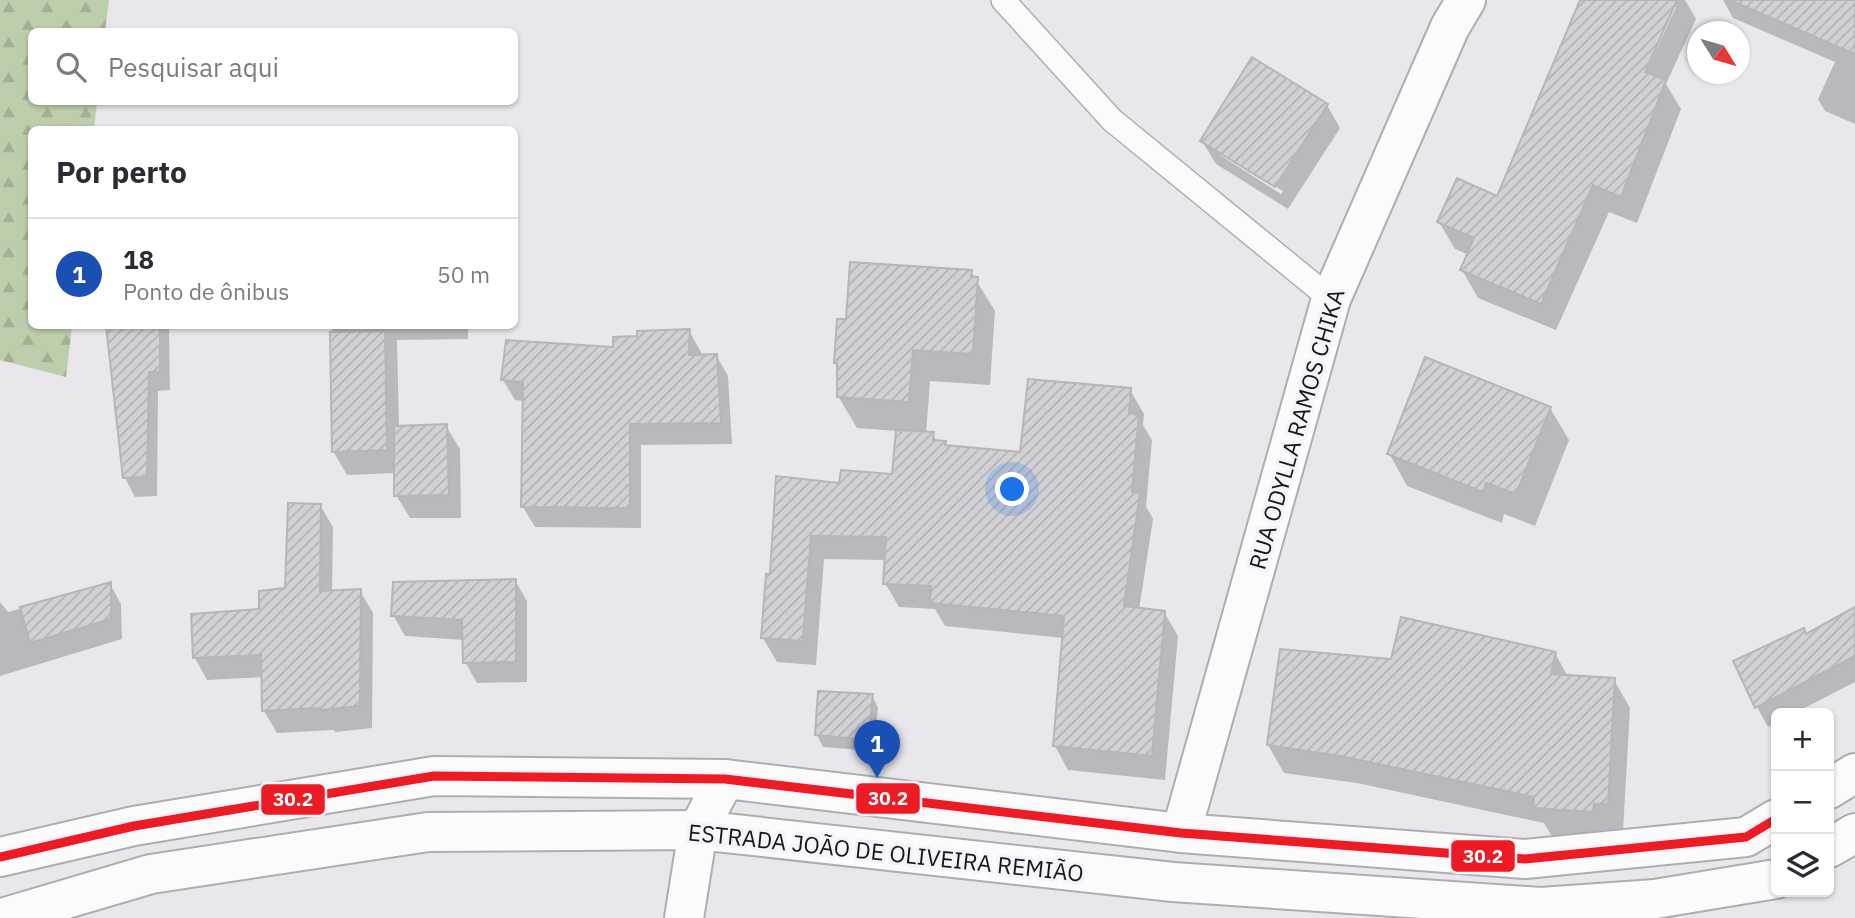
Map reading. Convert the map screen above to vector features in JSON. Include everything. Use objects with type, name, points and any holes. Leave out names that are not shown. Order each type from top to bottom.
[{"type":"main road","name":"RUA ODYLLA RAMOS CHIKA","points":[[1181,834],[1331,299],[1450,27],[1465,0]]},
{"type":"main road","points":[[1834,786],[1855,773]]},
{"type":"main road","points":[[0,857],[134,826],[434,776],[725,779],[1181,834],[1525,859],[1746,836],[1771,822]]},
{"type":"main road","points":[[684,918],[698,830],[725,779]]},
{"type":"main road","name":"ESTRADA JOÃO DE OLIVEIRA REMIÃO","points":[[2,918],[151,874],[428,832],[698,830],[1173,882],[1541,907],[1655,899],[1771,880]]},
{"type":"main road","points":[[1834,845],[1855,833]]},
{"type":"lane","points":[[1003,0],[1112,120],[1331,299]]},
{"type":"green space","points":[[0,0],[109,0],[105,28],[28,28],[28,105],[97,105],[94,126],[28,126],[28,329],[72,329],[66,377],[0,360]]},
{"type":"building","points":[[1580,0],[1677,0],[1645,72],[1666,80],[1621,197],[1593,185],[1541,304],[1460,270],[1474,238],[1437,222],[1457,178],[1497,196]]},
{"type":"building","points":[[1730,0],[1855,0],[1855,54]]},
{"type":"building","points":[[1252,57],[1328,104],[1275,187],[1200,141]]},
{"type":"building","points":[[850,262],[972,270],[971,276],[978,277],[973,354],[913,350],[909,402],[837,397],[837,363],[834,363],[837,319],[846,319]]},
{"type":"building","points":[[106,329],[160,329],[160,372],[149,372],[147,477],[123,478]]},
{"type":"building","points":[[690,329],[689,355],[717,354],[721,423],[630,424],[630,508],[521,507],[523,382],[501,380],[506,340],[613,347],[613,337],[637,336],[637,331]]},
{"type":"building","points":[[385,331],[387,450],[332,452],[330,332]]},
{"type":"building","points":[[1425,357],[1551,407],[1516,494],[1486,483],[1483,492],[1387,454]]},
{"type":"building","points":[[1028,379],[1131,388],[1129,413],[1139,415],[1132,492],[1140,493],[1124,606],[1165,611],[1152,756],[1053,746],[1064,616],[930,603],[931,586],[883,584],[886,537],[811,536],[803,641],[761,638],[766,574],[770,574],[776,476],[839,483],[841,470],[892,474],[896,430],[934,432],[933,440],[946,441],[945,445],[1020,452]]},
{"type":"building","points":[[447,424],[449,495],[394,496],[394,426]]},
{"type":"building","points":[[288,503],[321,504],[320,591],[361,589],[360,706],[262,711],[261,655],[193,658],[191,614],[259,609],[259,591],[285,588]]},
{"type":"building","points":[[516,579],[516,662],[463,663],[462,620],[391,616],[393,582]]},
{"type":"building","points":[[111,582],[111,619],[30,643],[20,607]]},
{"type":"building","points":[[1855,607],[1855,656],[1755,708],[1733,661],[1804,628],[1806,634]]},
{"type":"building","points":[[1401,617],[1556,652],[1551,674],[1615,678],[1608,804],[1594,804],[1593,812],[1533,808],[1534,797],[1340,756],[1267,745],[1280,649],[1391,659]]},
{"type":"building","points":[[818,691],[873,694],[868,740],[815,735]]},
{"type":"transit line","name":"30.2","points":[[0,857],[134,826],[434,776],[725,779],[1181,833],[1525,859],[1746,837],[1771,822]]},
{"type":"place","name":"18","points":[[877,778]]}]
